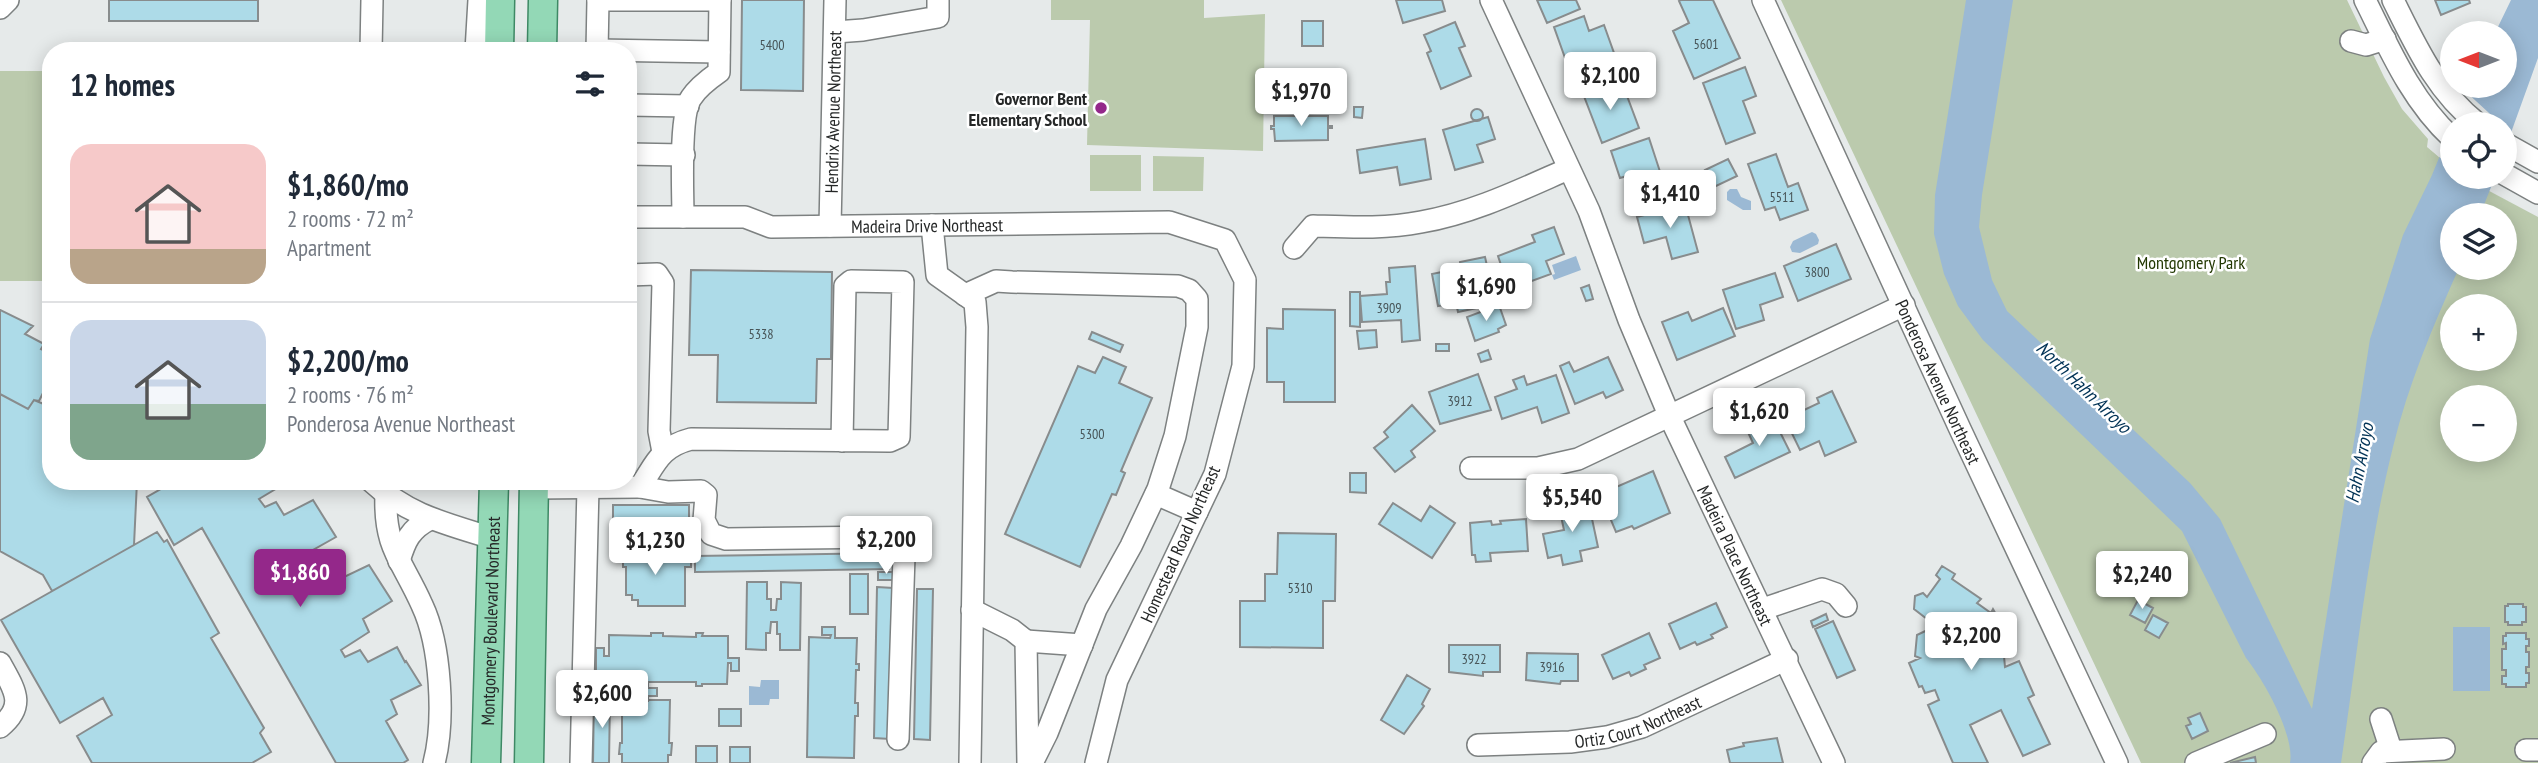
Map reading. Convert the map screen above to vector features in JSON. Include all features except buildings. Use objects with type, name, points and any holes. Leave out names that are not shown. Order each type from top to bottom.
[{"type":"main road","points":[[499,42],[500,0]]},
{"type":"main road","points":[[542,42],[543,0]]},
{"type":"main road","name":"Montgomery Boulevard Northeast","points":[[486,763],[494,490]]},
{"type":"main road","points":[[529,763],[534,490]]},
{"type":"street","points":[[0,8],[8,0]]},
{"type":"street","points":[[371,42],[372,0]]},
{"type":"street","points":[[477,42],[479,0]]},
{"type":"street","points":[[597,42],[598,0],[720,0],[719,72],[700,88],[690,99],[688,106],[683,217]]},
{"type":"street","name":"Hendrix Avenue Northeast","points":[[830,226],[835,0]]},
{"type":"street","points":[[835,32],[919,10],[938,17],[938,0]]},
{"type":"street","name":"Madeira Place Northeast","points":[[1491,0],[1588,211],[1629,320],[1670,415],[1787,659],[1833,763]]},
{"type":"street","name":"Ponderosa Avenue Northeast","points":[[1763,0],[2117,763]]},
{"type":"street","points":[[2365,0],[2417,96],[2440,126]]},
{"type":"street","points":[[2393,0],[2425,64],[2448,96],[2465,112]]},
{"type":"street","points":[[2351,41],[2366,45],[2385,39]]},
{"type":"street","points":[[637,51],[719,52]]},
{"type":"street","points":[[637,105],[688,106]]},
{"type":"street","points":[[2517,150],[2538,162]]},
{"type":"street","points":[[637,154],[684,155]]},
{"type":"street","points":[[1294,248],[1313,226],[1378,227],[1422,222],[1488,204],[1569,169]]},
{"type":"street","points":[[2517,181],[2538,193]]},
{"type":"street","name":"Madeira Drive Northeast","points":[[637,216],[745,217],[771,227],[1169,222],[1225,240]]},
{"type":"street","points":[[932,225],[937,275]]},
{"type":"street","name":"Homestead Road Northeast","points":[[1096,763],[1117,680],[1215,474],[1243,366],[1245,279],[1225,240]]},
{"type":"street","points":[[637,275],[657,274],[663,283],[659,431],[663,452]]},
{"type":"street","points":[[842,441],[845,286],[851,281],[903,282],[937,275],[975,302],[978,327],[970,763]]},
{"type":"street","points":[[965,295],[996,281],[1178,286],[1189,290],[1197,299],[1197,327],[1175,436],[1156,494],[1096,609],[1047,733],[1030,763]]},
{"type":"street","points":[[640,488],[663,452],[674,443],[691,439],[890,441],[899,437],[903,282]]},
{"type":"street","points":[[1471,468],[1538,468],[1578,459],[1904,305]]},
{"type":"street","points":[[637,488],[668,492],[701,491],[706,495],[704,520],[711,534],[726,539],[884,537],[896,543],[904,556],[898,739]]},
{"type":"street","points":[[379,490],[392,550],[423,606],[435,642],[439,673],[438,750],[434,763]]},
{"type":"street","points":[[382,490],[430,519],[492,538]]},
{"type":"street","points":[[581,763],[599,490]]},
{"type":"street","points":[[1156,494],[1197,512]]},
{"type":"street","points":[[399,561],[406,539],[415,527],[430,519]]},
{"type":"street","points":[[1763,609],[1822,589],[1836,594],[1846,606]]},
{"type":"street","points":[[972,610],[1012,630],[1026,641],[1082,645]]},
{"type":"street","points":[[1026,641],[1030,763]]},
{"type":"street","name":"Ortiz Court Northeast","points":[[1478,745],[1570,742],[1607,737],[1642,727],[1787,659]]},
{"type":"street","points":[[0,663],[17,699],[15,711],[0,727]]},
{"type":"street","points":[[2381,719],[2391,750]]},
{"type":"street","points":[[2196,763],[2265,734]]},
{"type":"street","points":[[2372,763],[2381,752],[2391,750],[2444,749]]},
{"type":"green space","points":[[1051,0],[1204,0],[1204,18],[1265,14],[1263,151],[1087,145],[1090,20],[1051,20]]},
{"type":"green space","name":"Montgomery Park","points":[[1781,0],[2347,0],[2402,109],[2428,139],[2427,147],[2440,158],[2440,189],[2486,189],[2512,203],[2440,203],[2440,280],[2517,280],[2517,206],[2538,217],[2538,763],[2141,763]]},
{"type":"green space","points":[[0,71],[42,71],[42,281],[0,281]]},
{"type":"green space","points":[[1090,155],[1141,155],[1141,191],[1090,191]]},
{"type":"green space","points":[[1153,156],[1204,157],[1203,191],[1153,191]]},
{"type":"water","points":[[1966,0],[2013,0],[1979,227],[1992,280],[2007,311],[2190,483],[2220,519],[2312,709],[2370,339],[2403,235],[2440,155],[2440,189],[2490,189],[2485,203],[2440,203],[2440,280],[2454,280],[2448,294],[2440,294],[2440,312],[2406,401],[2393,447],[2369,565],[2341,763],[2290,763],[2288,738],[2283,723],[2261,679],[2246,658],[2182,531],[1983,340],[1958,306],[1944,274],[1934,234],[1935,195]]},
{"type":"water","points":[[2511,0],[2538,0],[2538,58],[2517,116],[2517,112],[2457,112],[2464,98],[2517,98],[2517,21],[2501,21]]},
{"type":"water","points":[[1737,189],[1741,197],[1751,201],[1751,210],[1743,210],[1727,200],[1727,192]]},
{"type":"water","points":[[1812,232],[1819,240],[1818,244],[1800,253],[1792,252],[1790,247],[1793,241]]},
{"type":"water","points":[[1576,256],[1581,270],[1554,280],[1552,265]]},
{"type":"water","points":[[2453,627],[2490,627],[2490,691],[2453,691]]},
{"type":"water","points":[[761,680],[779,680],[779,699],[770,699],[769,705],[749,705],[749,686],[760,687]]},
{"type":"pier","points":[[2460,98],[2473,98],[2488,112],[2454,112]]},
{"type":"place","name":"Governor Bent Elementary School","points":[[1101,108]]},
{"type":"water label","name":"North Hahn Arroyo","points":[[2084,387]]},
{"type":"water label","name":"Hahn Arroyo","points":[[2359,463]]}]
